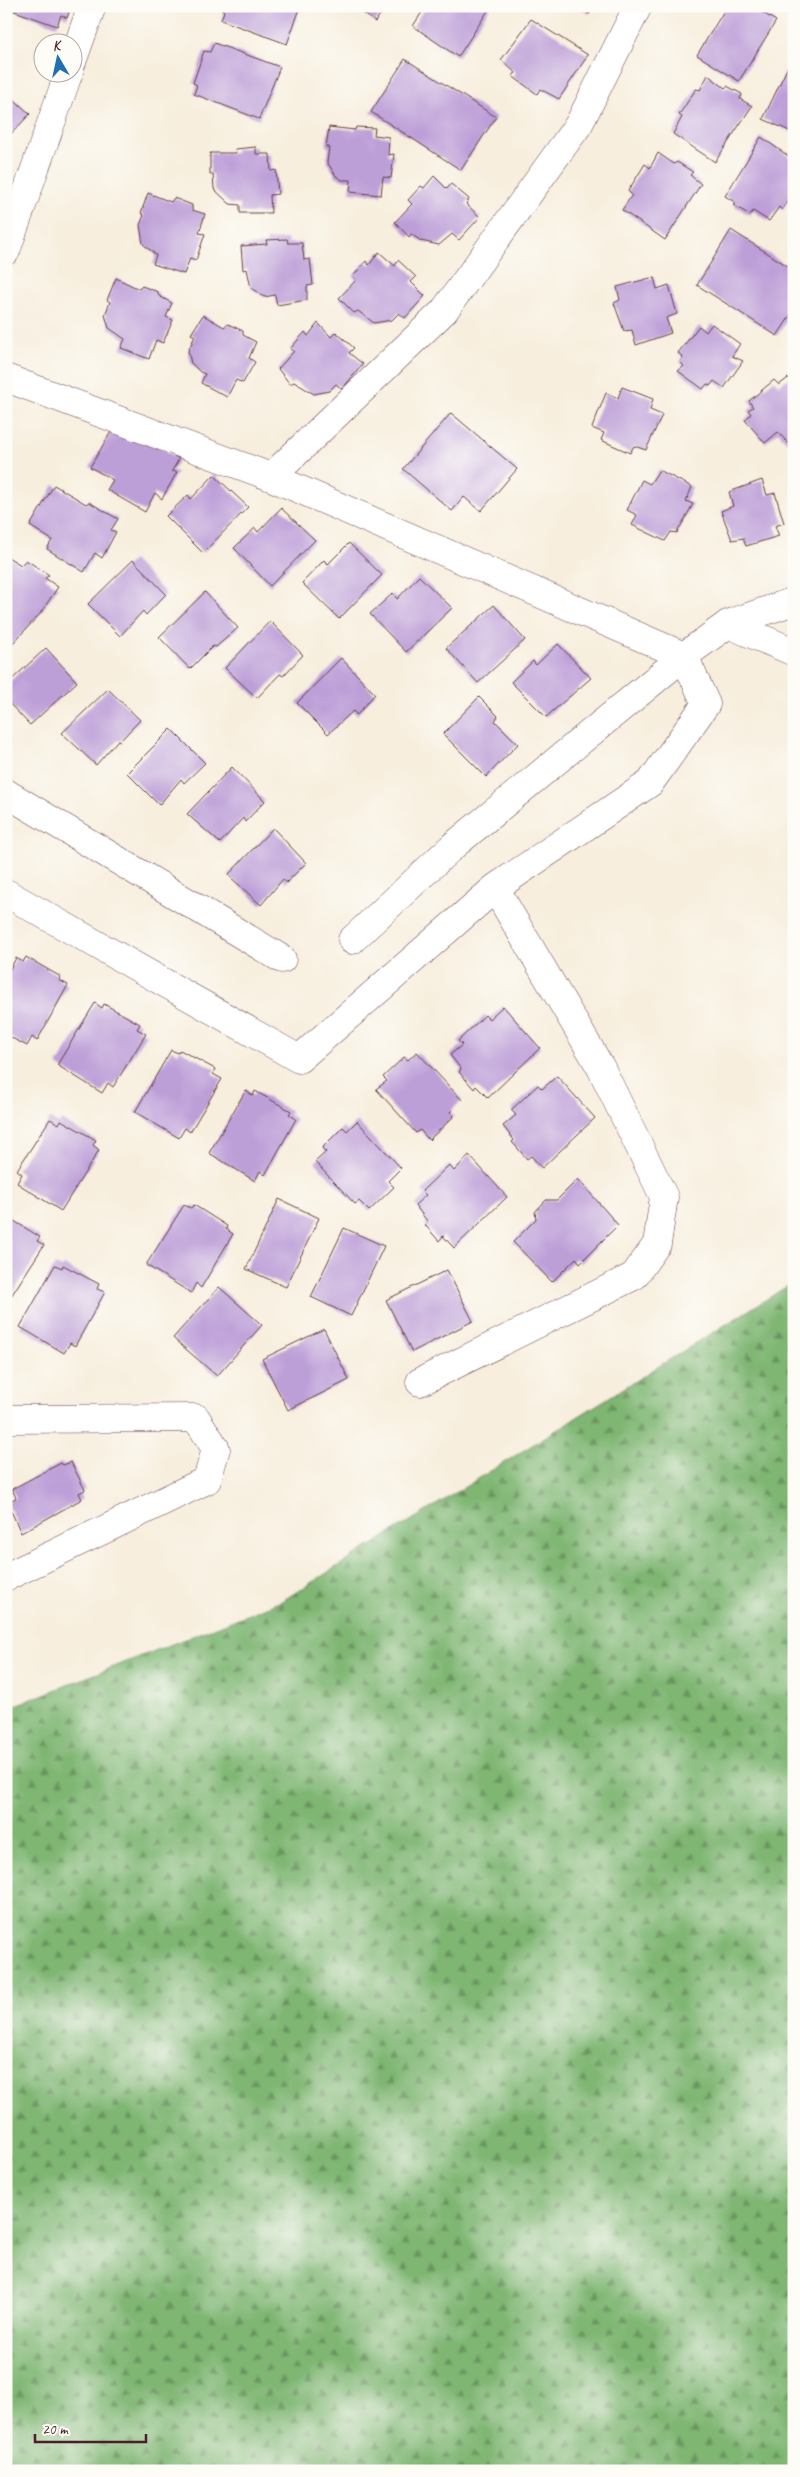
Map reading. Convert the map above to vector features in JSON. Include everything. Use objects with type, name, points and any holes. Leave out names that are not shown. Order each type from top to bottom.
[{"type":"street","points":[[82,34],[92,6]]},
{"type":"street","points":[[271,477],[444,311],[580,124],[638,6]]},
{"type":"street","points":[[6,251],[65,82]]},
{"type":"street","points":[[6,378],[271,477],[684,656],[706,704],[650,782],[495,888],[299,1059],[6,892]]},
{"type":"street","points":[[352,940],[453,846],[684,656],[728,624],[794,601]]},
{"type":"street","points":[[728,624],[792,649]]},
{"type":"street","points":[[6,793],[282,959]]},
{"type":"street","points":[[420,1382],[634,1276],[657,1244],[664,1198],[601,1068],[495,888]]},
{"type":"street","points":[[6,1420],[196,1418],[216,1449],[206,1480],[6,1577]]},
{"type":"green space","points":[[794,1282],[794,2471],[6,2471],[6,1709],[282,1601]]},
{"type":"building","points":[[6,6],[71,6],[67,18],[61,15],[57,26],[6,8]]},
{"type":"building","points":[[218,6],[301,6],[287,44],[221,20],[224,11]]},
{"type":"building","points":[[354,6],[386,6],[375,22]]},
{"type":"building","points":[[426,6],[491,6],[458,57],[413,26]]},
{"type":"building","points":[[577,6],[595,6],[589,14]]},
{"type":"building","points":[[727,6],[752,6],[776,21],[739,81],[697,55]]},
{"type":"building","points":[[531,19],[588,55],[559,99],[540,89],[537,94],[512,76],[516,73],[501,60]]},
{"type":"building","points":[[214,43],[280,67],[259,119],[194,94],[197,85],[193,83],[204,51],[210,52]]},
{"type":"building","points":[[794,54],[794,133],[763,119]]},
{"type":"building","points":[[405,59],[496,117],[461,170],[371,112]]},
{"type":"building","points":[[708,75],[725,88],[727,86],[742,94],[740,99],[752,106],[715,162],[673,134],[682,117],[679,115],[696,89],[700,90]]},
{"type":"building","points":[[6,92],[30,114],[6,139]]},
{"type":"building","points":[[329,127],[355,130],[356,127],[375,128],[374,135],[389,137],[388,155],[394,154],[391,178],[383,177],[381,195],[350,192],[351,180],[342,180],[336,176],[327,162],[329,147],[326,147]]},
{"type":"building","points":[[761,137],[794,160],[794,192],[782,210],[779,207],[769,221],[753,211],[750,215],[733,205],[736,203],[725,196]]},
{"type":"building","points":[[256,147],[256,154],[270,154],[271,171],[276,170],[278,194],[270,195],[271,213],[240,213],[240,205],[230,204],[214,189],[213,174],[210,174],[210,153],[236,153],[235,149]]},
{"type":"building","points":[[658,153],[674,164],[677,162],[693,172],[690,175],[701,184],[665,240],[622,210],[632,195],[628,191],[645,164],[650,168]]},
{"type":"building","points":[[434,176],[447,189],[451,184],[469,199],[466,204],[480,217],[459,240],[452,234],[439,245],[421,241],[411,234],[409,237],[395,222],[412,204],[408,200],[421,186],[424,188]]},
{"type":"building","points":[[148,193],[171,202],[174,198],[192,205],[192,210],[205,214],[199,233],[205,234],[196,260],[190,258],[184,274],[153,264],[156,255],[143,244],[140,225],[144,215],[141,213]]},
{"type":"building","points":[[731,230],[794,270],[794,310],[777,336],[697,285]]},
{"type":"building","points":[[287,239],[288,243],[302,243],[304,260],[310,259],[313,285],[307,286],[307,300],[277,305],[275,295],[264,297],[251,288],[247,269],[243,270],[241,246],[267,244],[266,240]]},
{"type":"building","points":[[379,252],[395,266],[398,260],[416,277],[411,282],[425,296],[405,318],[399,313],[392,320],[374,323],[358,311],[354,313],[339,298],[356,280],[353,276],[366,261],[369,265]]},
{"type":"building","points":[[654,277],[657,289],[669,285],[677,314],[666,318],[671,333],[636,345],[632,330],[624,331],[614,303],[620,300],[617,287]]},
{"type":"building","points":[[116,278],[139,289],[142,286],[158,292],[159,296],[172,303],[166,317],[173,320],[163,343],[156,340],[149,359],[121,348],[125,339],[109,328],[105,315],[110,302],[107,300]]},
{"type":"building","points":[[203,315],[224,327],[228,324],[243,331],[243,335],[256,342],[249,358],[255,362],[243,383],[236,380],[227,397],[201,383],[205,374],[200,372],[191,363],[188,351],[195,336],[191,334]]},
{"type":"building","points":[[318,323],[331,337],[336,332],[354,348],[349,353],[363,364],[342,389],[336,384],[329,391],[314,394],[294,382],[290,384],[278,369],[294,351],[290,349],[305,332],[308,336]]},
{"type":"building","points":[[712,324],[740,344],[732,356],[743,361],[724,388],[714,381],[710,386],[707,384],[703,389],[678,371],[684,366],[680,362],[683,357],[678,353],[699,326],[706,332]]},
{"type":"building","points":[[788,378],[794,385],[794,438],[788,443],[778,432],[765,443],[745,420],[751,414],[748,410],[753,407],[749,401],[774,380],[779,385]]},
{"type":"building","points":[[622,387],[653,399],[650,410],[662,415],[646,450],[634,446],[630,453],[601,440],[604,433],[592,428],[606,393],[618,398]]},
{"type":"building","points":[[451,413],[517,469],[481,511],[464,497],[452,511],[403,469]]},
{"type":"building","points":[[115,425],[150,441],[179,459],[172,471],[177,472],[162,499],[155,493],[145,512],[107,490],[113,480],[90,467]]},
{"type":"building","points":[[659,470],[692,487],[686,501],[693,504],[677,533],[671,532],[665,541],[632,525],[637,515],[627,510],[642,480],[650,484]]},
{"type":"building","points":[[214,475],[248,507],[203,553],[166,516],[188,495],[191,499]]},
{"type":"building","points":[[762,480],[767,495],[775,493],[784,523],[775,526],[779,536],[746,546],[743,538],[732,540],[721,511],[733,506],[729,492]]},
{"type":"building","points":[[54,485],[86,504],[89,502],[118,519],[111,530],[116,532],[102,558],[95,553],[84,572],[47,549],[52,540],[30,526]]},
{"type":"building","points":[[281,508],[315,540],[270,586],[234,548],[255,528],[258,532]]},
{"type":"building","points":[[349,543],[382,575],[339,619],[302,583],[324,560],[328,564]]},
{"type":"building","points":[[6,556],[21,565],[26,560],[49,575],[45,578],[58,587],[40,614],[12,644],[6,640]]},
{"type":"building","points":[[133,560],[166,594],[146,615],[143,611],[120,636],[88,604]]},
{"type":"building","points":[[419,576],[452,608],[406,652],[370,614],[393,593],[397,599]]},
{"type":"building","points":[[205,592],[238,628],[216,647],[213,646],[190,669],[159,637]]},
{"type":"building","points":[[494,605],[525,640],[478,683],[446,648]]},
{"type":"building","points":[[270,621],[303,655],[283,676],[280,674],[257,698],[225,668]]},
{"type":"building","points":[[558,644],[591,678],[546,717],[511,682],[533,661],[536,665]]},
{"type":"building","points":[[46,648],[77,682],[30,725],[6,700],[6,685]]},
{"type":"building","points":[[341,658],[375,694],[357,715],[353,711],[328,734],[297,703]]},
{"type":"building","points":[[108,689],[140,720],[120,741],[118,740],[96,765],[62,733]]},
{"type":"building","points":[[479,697],[498,716],[495,721],[518,744],[486,777],[443,734]]},
{"type":"building","points":[[171,729],[205,763],[184,783],[181,779],[159,805],[127,773]]},
{"type":"building","points":[[232,767],[265,801],[245,822],[243,818],[220,843],[187,814]]},
{"type":"building","points":[[273,828],[306,863],[286,883],[283,879],[261,905],[228,875]]},
{"type":"building","points":[[26,957],[61,977],[59,980],[68,985],[37,1041],[32,1037],[27,1046],[6,1035],[6,976],[16,958],[23,962]]},
{"type":"building","points":[[95,1003],[102,1008],[104,1004],[140,1024],[137,1029],[146,1034],[113,1087],[108,1083],[102,1093],[57,1065]]},
{"type":"building","points":[[503,1006],[540,1048],[488,1098],[476,1086],[474,1089],[459,1072],[461,1069],[450,1055],[462,1045],[458,1041],[485,1015],[489,1019]]},
{"type":"building","points":[[171,1050],[178,1053],[180,1050],[215,1069],[213,1074],[222,1079],[190,1132],[185,1128],[179,1138],[135,1112]]},
{"type":"building","points":[[417,1052],[462,1100],[450,1112],[454,1116],[429,1140],[420,1130],[416,1133],[376,1089],[387,1081],[383,1077],[404,1057],[408,1060]]},
{"type":"building","points":[[557,1076],[595,1118],[542,1168],[531,1156],[527,1159],[512,1142],[514,1140],[503,1126],[516,1115],[511,1110],[538,1085],[542,1089]]},
{"type":"building","points":[[246,1090],[253,1096],[255,1091],[291,1111],[289,1114],[296,1119],[265,1175],[260,1171],[255,1181],[209,1153]]},
{"type":"building","points":[[50,1119],[59,1124],[61,1120],[96,1140],[93,1145],[99,1150],[61,1211],[17,1183],[22,1174],[17,1170]]},
{"type":"building","points":[[357,1121],[401,1168],[388,1181],[394,1187],[369,1211],[359,1201],[355,1204],[315,1162],[326,1152],[322,1148],[343,1127],[347,1131]]},
{"type":"building","points":[[469,1155],[507,1197],[454,1248],[443,1236],[439,1241],[425,1225],[427,1221],[415,1205],[426,1195],[422,1191],[449,1165],[454,1171]]},
{"type":"building","points":[[578,1179],[618,1225],[580,1263],[576,1258],[552,1282],[513,1242],[536,1219],[535,1212],[546,1200],[557,1200]]},
{"type":"building","points":[[279,1199],[319,1218],[286,1287],[246,1269]]},
{"type":"building","points":[[184,1205],[191,1208],[194,1205],[227,1226],[226,1229],[233,1234],[201,1288],[196,1283],[191,1293],[146,1265]]},
{"type":"building","points":[[6,1216],[40,1237],[37,1241],[44,1245],[6,1304]]},
{"type":"building","points":[[344,1228],[384,1246],[351,1316],[311,1297]]},
{"type":"building","points":[[55,1265],[62,1268],[63,1265],[99,1284],[97,1289],[105,1292],[75,1346],[70,1343],[64,1353],[20,1327]]},
{"type":"building","points":[[447,1270],[473,1321],[412,1352],[386,1300]]},
{"type":"building","points":[[219,1287],[262,1325],[217,1376],[173,1338]]},
{"type":"building","points":[[324,1329],[349,1380],[288,1410],[262,1359]]},
{"type":"building","points":[[71,1462],[85,1490],[79,1493],[82,1499],[21,1533],[7,1502],[16,1498],[12,1489],[61,1463],[63,1465]]}]
